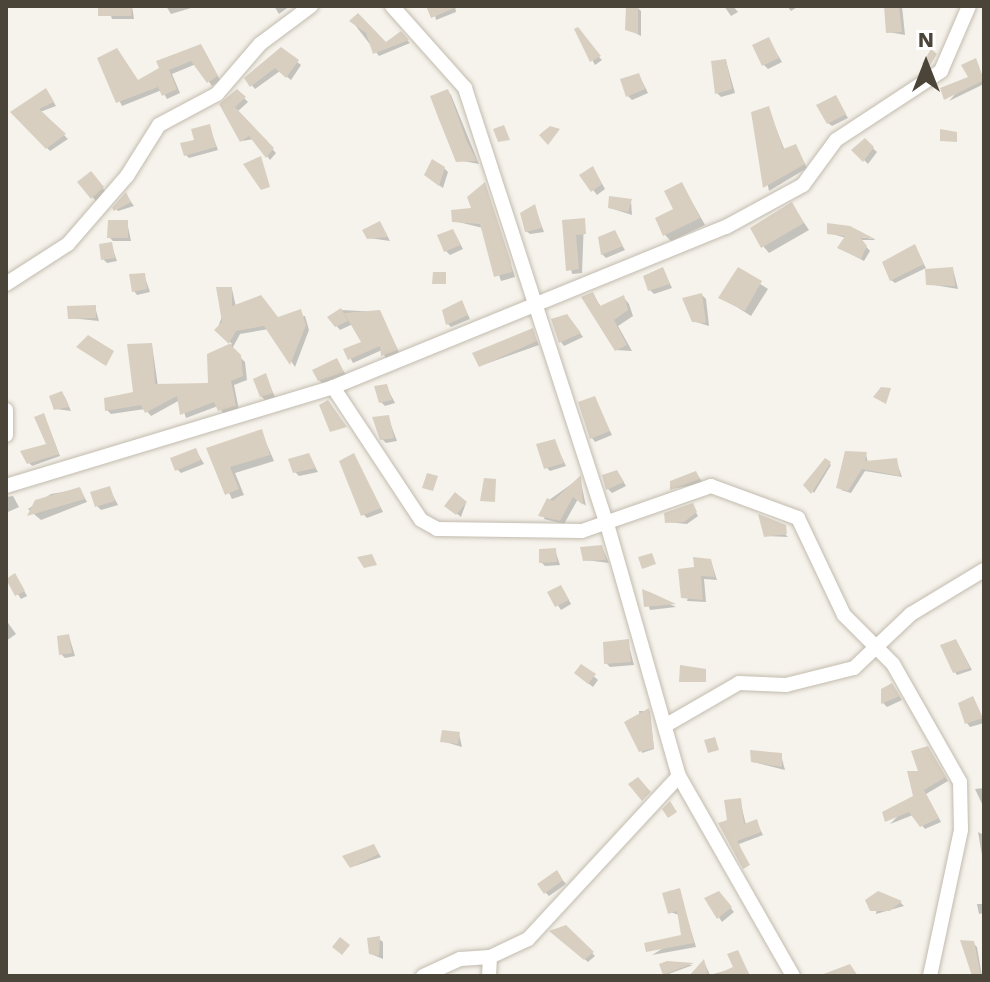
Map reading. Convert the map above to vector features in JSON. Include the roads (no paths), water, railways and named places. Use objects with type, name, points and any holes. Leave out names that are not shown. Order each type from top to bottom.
[{"type":"street","points":[[6,284],[68,244],[127,176],[159,125],[217,94],[260,44],[311,6]]},
{"type":"street","points":[[392,6],[465,88],[607,524],[668,724],[679,776],[793,976]]},
{"type":"street","points":[[6,486],[333,387],[534,306],[789,196],[836,140],[941,71],[969,6]]},
{"type":"street","points":[[333,387],[421,520],[437,529],[525,535],[607,524],[711,486],[786,509],[798,518],[844,615],[880,646],[960,782],[961,830],[930,976]]},
{"type":"street","points":[[6,410],[6,435]]},
{"type":"street","points":[[668,724],[739,683],[786,685],[854,668],[911,614],[984,570]]},
{"type":"street","points":[[423,976],[460,959],[490,957],[528,939],[679,776]]},
{"type":"street","points":[[489,976],[490,957]]}]
